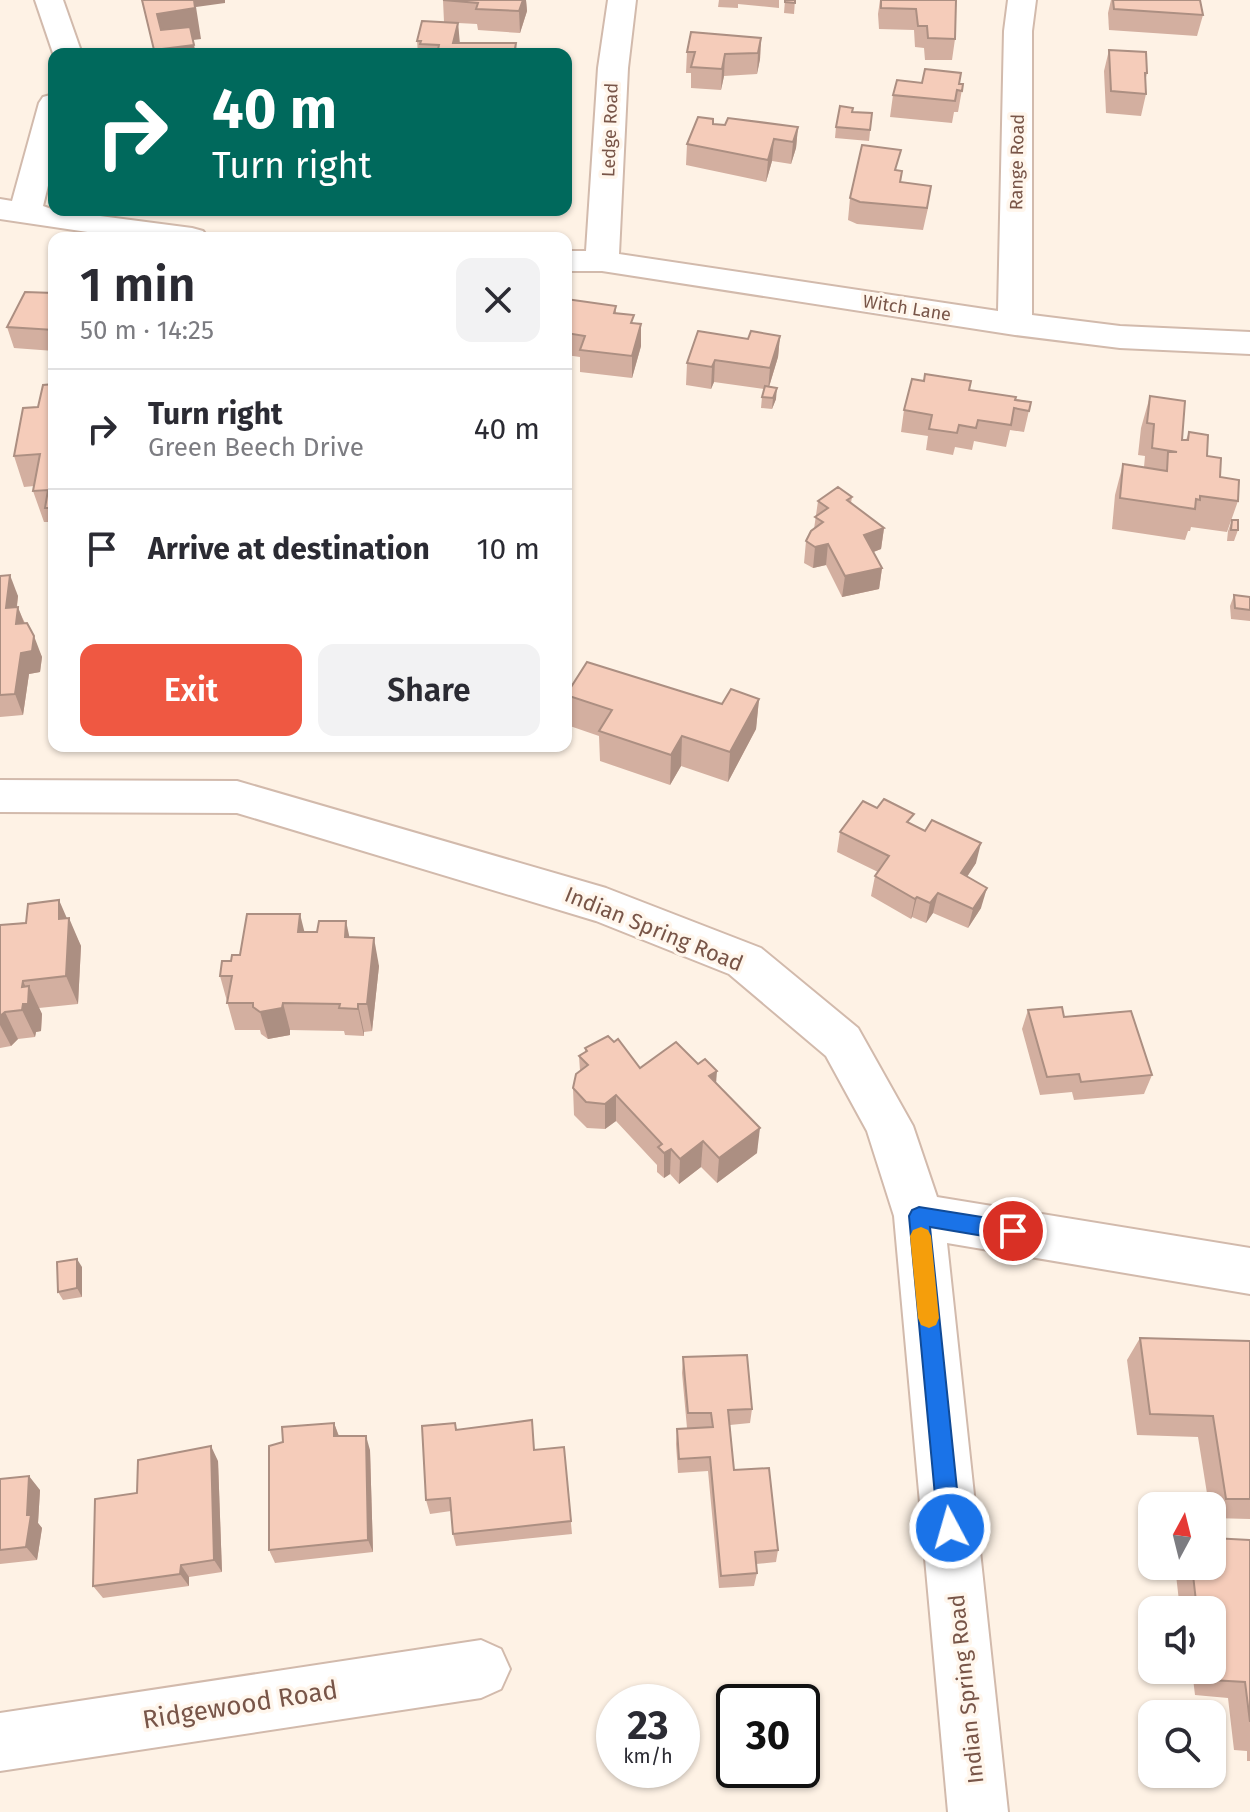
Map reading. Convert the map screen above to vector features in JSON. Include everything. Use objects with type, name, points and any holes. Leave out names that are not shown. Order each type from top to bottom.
[{"type":"street","points":[[49,0],[65,48]]},
{"type":"street","name":"Ledge Road","points":[[602,261],[613,68],[622,0]]},
{"type":"street","name":"Range Road","points":[[1015,324],[1018,31],[1022,0]]},
{"type":"street","points":[[48,118],[12,210],[48,216]]},
{"type":"street","points":[[51,216],[153,232]]},
{"type":"street","name":"Witch Lane","points":[[572,261],[602,261],[1120,337],[1250,343]]},
{"type":"street","name":"Indian Spring Road","points":[[0,796],[237,797],[606,906],[745,961],[842,1042],[889,1126],[919,1216],[978,1812]]},
{"type":"street","points":[[919,1216],[1250,1271]]},
{"type":"street","name":"Ridgewood Road","points":[[0,1742],[481,1669]]},
{"type":"building","points":[[142,0],[194,0],[195,8],[157,14],[161,30],[190,27],[194,45],[154,48]]},
{"type":"building","points":[[443,0],[523,0],[519,11],[476,9],[478,3]]},
{"type":"building","points":[[881,0],[956,0],[955,39],[928,38],[927,26],[918,26],[916,9],[881,8]]},
{"type":"building","points":[[1113,0],[1200,0],[1203,15],[1114,9]]},
{"type":"building","points":[[422,21],[458,23],[453,43],[516,43],[515,48],[438,48],[439,45],[420,44],[421,41],[417,41]]},
{"type":"building","points":[[691,32],[761,38],[758,53],[725,54],[722,69],[691,67],[695,52],[687,52]]},
{"type":"building","points":[[1109,50],[1146,52],[1146,94],[1111,91]]},
{"type":"building","points":[[925,69],[961,73],[959,84],[963,84],[962,91],[957,90],[955,101],[893,95],[897,80],[922,83]]},
{"type":"building","points":[[840,106],[853,108],[852,112],[872,113],[870,130],[836,127]]},
{"type":"building","points":[[698,117],[713,119],[713,124],[725,125],[728,118],[798,127],[793,142],[774,139],[768,160],[687,144]]},
{"type":"building","points":[[862,145],[901,150],[895,170],[902,171],[900,182],[931,186],[927,208],[860,202],[850,198]]},
{"type":"building","points":[[25,292],[48,293],[48,330],[7,327]]},
{"type":"building","points":[[572,300],[616,306],[614,313],[634,315],[631,323],[641,324],[632,356],[580,350],[585,336],[572,334]]},
{"type":"building","points":[[698,331],[748,339],[751,331],[780,336],[770,368],[715,360],[712,367],[687,363]]},
{"type":"building","points":[[925,374],[971,381],[969,390],[1031,402],[1029,411],[1014,408],[1011,425],[978,420],[976,428],[959,425],[957,433],[929,429],[932,415],[904,410],[912,379],[924,381]]},
{"type":"building","points":[[43,385],[48,385],[48,490],[33,491],[40,454],[14,456],[23,408],[38,407]]},
{"type":"building","points":[[765,386],[777,388],[773,398],[762,397]]},
{"type":"building","points":[[1150,396],[1185,401],[1182,440],[1188,440],[1189,432],[1208,435],[1207,456],[1221,458],[1220,477],[1239,480],[1238,501],[1200,496],[1200,500],[1196,499],[1195,509],[1120,498],[1123,464],[1167,471],[1168,452],[1177,452],[1152,448],[1154,424],[1147,423]]},
{"type":"building","points":[[838,487],[852,497],[847,500],[884,528],[864,535],[882,568],[845,576],[828,544],[815,547],[806,541],[811,531],[823,522],[815,517],[828,508],[818,501]]},
{"type":"building","points":[[1232,520],[1238,520],[1238,530],[1231,530]]},
{"type":"building","points":[[10,575],[6,608],[18,607],[16,624],[27,623],[34,636],[32,651],[21,653],[15,694],[0,695],[0,576]]},
{"type":"building","points":[[1234,595],[1250,597],[1250,610],[1235,608]]},
{"type":"building","points":[[587,662],[722,704],[731,689],[759,699],[730,752],[682,736],[671,755],[599,731],[612,710],[572,697],[572,686]]},
{"type":"building","points":[[884,799],[914,814],[907,822],[925,831],[932,820],[981,843],[961,873],[987,888],[973,909],[938,893],[930,903],[917,897],[915,899],[875,876],[889,856],[840,832],[863,801],[877,808]]},
{"type":"building","points":[[59,900],[59,919],[69,918],[66,976],[23,981],[22,987],[29,986],[28,1004],[23,1004],[22,1010],[5,1012],[0,1016],[0,925],[26,923],[28,904]]},
{"type":"building","points":[[247,914],[300,914],[298,932],[317,932],[319,921],[346,921],[345,937],[374,938],[367,1004],[358,1004],[358,1009],[339,1008],[340,1004],[283,1003],[282,1008],[260,1012],[253,1007],[253,1003],[227,1003],[232,976],[220,976],[222,961],[231,961],[232,955],[240,955]]},
{"type":"building","points":[[1062,1007],[1064,1017],[1131,1011],[1152,1075],[1081,1082],[1079,1074],[1047,1077],[1028,1010]]},
{"type":"building","points":[[608,1036],[614,1042],[618,1039],[640,1068],[676,1042],[698,1064],[705,1059],[717,1071],[709,1076],[760,1128],[719,1158],[703,1141],[680,1159],[671,1149],[664,1153],[658,1147],[662,1144],[616,1095],[605,1104],[586,1102],[573,1088],[576,1074],[588,1065],[579,1056],[587,1051],[585,1048]]},
{"type":"building","points":[[77,1259],[77,1288],[58,1292],[57,1262]]},
{"type":"building","points":[[1140,1338],[1250,1341],[1250,1499],[1226,1499],[1213,1416],[1150,1414]]},
{"type":"building","points":[[747,1355],[752,1409],[728,1410],[734,1470],[769,1468],[778,1550],[755,1552],[757,1573],[721,1576],[710,1457],[679,1459],[677,1429],[713,1427],[711,1413],[688,1413],[683,1357]]},
{"type":"building","points":[[532,1420],[534,1450],[564,1447],[571,1521],[453,1534],[450,1498],[426,1500],[422,1426],[455,1423],[456,1430]]},
{"type":"building","points":[[334,1423],[334,1436],[366,1436],[368,1540],[269,1550],[269,1446],[283,1442],[282,1427]]},
{"type":"building","points":[[211,1446],[214,1560],[181,1565],[180,1574],[93,1586],[95,1499],[137,1493],[138,1460]]},
{"type":"building","points":[[29,1476],[27,1515],[31,1515],[26,1547],[0,1550],[0,1479]]},
{"type":"building","points":[[1226,1539],[1250,1540],[1250,1722],[1245,1682],[1226,1681],[1226,1596],[1195,1596],[1194,1580],[1226,1580]]},
{"type":"slow traffic","points":[[921,1236],[929,1318]]},
{"type":"route","points":[[950,1528],[919,1216],[1013,1231]]}]
